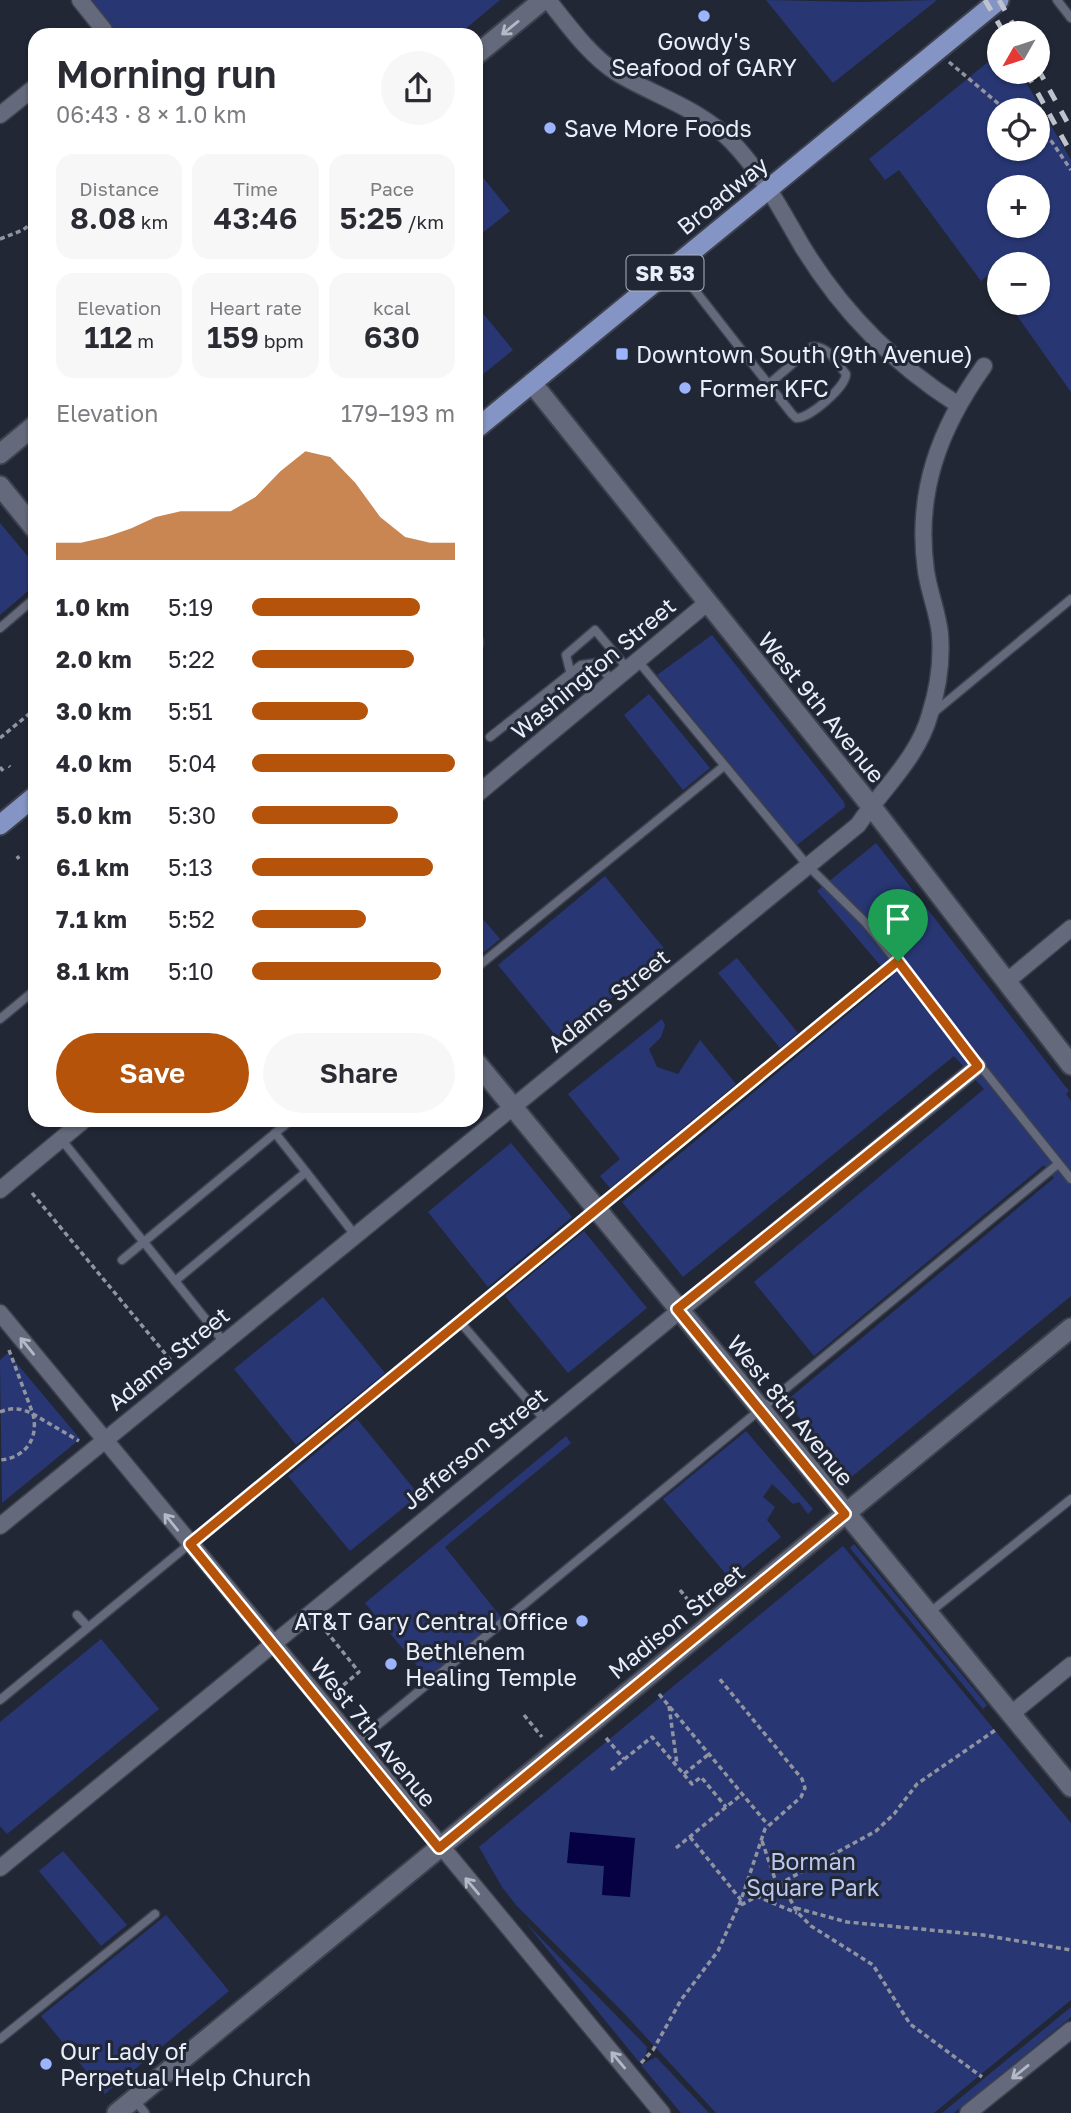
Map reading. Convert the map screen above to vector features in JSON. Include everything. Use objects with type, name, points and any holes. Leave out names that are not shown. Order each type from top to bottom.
[{"type":"main road","name":"Broadway","points":[[483,423],[999,0]]},
{"type":"main road","points":[[0,825],[28,802]]},
{"type":"street","points":[[80,0],[98,28]]},
{"type":"street","points":[[483,50],[546,0],[594,55],[617,73],[703,117],[728,138],[771,187],[803,247],[857,321],[905,367],[957,404]]},
{"type":"street","points":[[0,115],[28,93]]},
{"type":"street","name":"Adams Street","points":[[0,1526],[858,825],[917,748],[930,716],[940,660],[940,632],[926,575],[924,517],[933,461],[957,404],[984,366]]},
{"type":"street","name":"West 9th Avenue","points":[[532,383],[871,806],[1071,1065]]},
{"type":"street","points":[[0,454],[28,431]]},
{"type":"street","points":[[0,486],[28,520]]},
{"type":"street","name":"Washington Street","points":[[483,789],[707,603]]},
{"type":"street","points":[[1006,982],[1071,928]]},
{"type":"street","name":"Jefferson Street","points":[[0,1868],[677,1309],[978,1066]]},
{"type":"street","name":"West 8th Avenue","points":[[483,1070],[1071,1787]]},
{"type":"street","points":[[0,1190],[76,1127]]},
{"type":"street","name":"West 7th Avenue","points":[[0,1313],[439,1848],[662,2113]]},
{"type":"street","name":"Madison Street","points":[[117,2113],[139,2106],[439,1848],[1071,1328]]},
{"type":"street","points":[[1010,1714],[1071,1665]]},
{"type":"street","points":[[968,2113],[1071,2030]]},
{"type":"lane","points":[[1056,0],[1071,18]]},
{"type":"lane","points":[[675,265],[768,384],[792,414],[801,418],[841,386],[846,374],[825,349],[818,346],[812,347],[768,384]]},
{"type":"lane","points":[[930,716],[1071,600]]},
{"type":"lane","points":[[0,628],[28,604]]},
{"type":"lane","points":[[570,671],[566,655],[595,630],[633,665],[724,766],[808,866],[866,923],[1071,1179]]},
{"type":"lane","points":[[490,737],[570,671],[581,665],[596,663],[613,681]]},
{"type":"lane","points":[[483,962],[724,766]]},
{"type":"lane","points":[[0,1700],[898,961]]},
{"type":"lane","points":[[0,1019],[28,996]]},
{"type":"lane","points":[[121,1259],[282,1127]]},
{"type":"lane","points":[[275,1133],[355,1235]]},
{"type":"lane","points":[[61,1139],[224,1342]]},
{"type":"lane","points":[[355,1744],[1058,1164]]},
{"type":"lane","points":[[175,1281],[306,1172]]},
{"type":"lane","points":[[460,1322],[544,1419]]},
{"type":"lane","points":[[928,1615],[1071,1499]]},
{"type":"lane","points":[[77,1615],[88,1627]]},
{"type":"lane","points":[[0,2039],[155,1914]]},
{"type":"path","points":[[937,51],[992,98]]},
{"type":"path","points":[[1050,140],[1071,170]]},
{"type":"path","points":[[0,239],[28,226]]},
{"type":"path","points":[[0,738],[28,715]]},
{"type":"path","points":[[0,767],[4,772]]},
{"type":"path","points":[[32,1193],[173,1363]]},
{"type":"path","points":[[0,1460],[23,1451],[34,1437],[33,1414],[9,1350]]},
{"type":"path","points":[[0,1412],[17,1409],[33,1414],[79,1441]]},
{"type":"path","points":[[19,1446],[23,1451]]},
{"type":"path","points":[[680,1590],[696,1610]]},
{"type":"path","points":[[326,1631],[359,1672],[340,1688]]},
{"type":"path","points":[[629,2073],[656,2048],[681,2000],[718,1951],[739,1906],[768,1825],[798,1801],[805,1784],[752,1714],[719,1677]]},
{"type":"path","points":[[659,1694],[768,1825]]},
{"type":"path","points":[[669,1706],[678,1766]]},
{"type":"path","points":[[524,1715],[542,1737]]},
{"type":"path","points":[[739,1906],[876,1831],[921,1781],[997,1729]]},
{"type":"path","points":[[611,1770],[652,1737],[692,1784],[701,1777],[726,1807]]},
{"type":"path","points":[[606,1738],[625,1760]]},
{"type":"path","points":[[683,1775],[709,1754]]},
{"type":"path","points":[[676,1848],[742,1794]]},
{"type":"path","points":[[690,1837],[741,1900]]},
{"type":"path","points":[[761,1841],[776,1885]]},
{"type":"path","points":[[782,1884],[799,1914],[820,1933],[869,1961],[910,2024],[982,2077]]},
{"type":"path","points":[[755,1896],[799,1914]]},
{"type":"path","points":[[794,1907],[847,1922],[983,1935],[1071,1950]]},
{"type":"green space","points":[[90,0],[500,0],[466,28],[112,28]]},
{"type":"green space","points":[[766,0],[861,2],[937,0],[833,83]]},
{"type":"green space","points":[[987,63],[987,84],[1027,84],[1035,98],[987,98],[987,161],[1050,161],[1050,124],[1071,160],[1071,392],[1016,315],[1050,315],[1050,252],[987,252],[987,276],[981,281],[899,170],[885,180],[869,159]]},
{"type":"green space","points":[[483,178],[510,211],[483,232]]},
{"type":"green space","points":[[483,314],[513,350],[483,374]]},
{"type":"green space","points":[[0,523],[28,557],[28,591],[0,615]]},
{"type":"green space","points":[[712,635],[844,802],[845,807],[797,845],[657,675]]},
{"type":"green space","points":[[649,694],[710,768],[683,790],[624,715]]},
{"type":"green space","points":[[876,843],[1069,1091],[1066,1094],[1071,1101],[1071,1296],[849,1479],[786,1401],[1054,1178],[1044,1165],[814,1356],[754,1282],[984,1089],[954,1056],[683,1277],[622,1202],[891,978],[817,891]]},
{"type":"green space","points":[[605,876],[667,952],[560,1041],[498,965]]},
{"type":"green space","points":[[483,919],[500,939],[483,953]]},
{"type":"green space","points":[[737,958],[798,1033],[780,1048],[718,973]]},
{"type":"green space","points":[[662,1019],[665,1025],[661,1037],[649,1049],[657,1067],[678,1074],[700,1040],[736,1084],[610,1188],[600,1176],[620,1159],[568,1094]]},
{"type":"green space","points":[[511,1143],[572,1217],[488,1287],[428,1212]]},
{"type":"green space","points":[[584,1231],[647,1308],[568,1373],[505,1296]]},
{"type":"green space","points":[[323,1297],[385,1373],[296,1445],[234,1369]]},
{"type":"green space","points":[[8,1353],[80,1439],[2,1503],[0,1360]]},
{"type":"green space","points":[[357,1419],[419,1495],[350,1551],[288,1476]]},
{"type":"green space","points":[[746,1431],[813,1509],[808,1514],[799,1502],[793,1504],[772,1484],[763,1497],[775,1507],[767,1520],[781,1537],[730,1579],[663,1499]]},
{"type":"green space","points":[[566,1436],[571,1443],[445,1547],[501,1617],[427,1678],[365,1603]]},
{"type":"green space","points":[[854,1544],[987,1705],[983,1709],[850,1548]]},
{"type":"green space","name":"Borman Square Park","points":[[843,1546],[1071,1823],[1071,2000],[934,2113],[716,2113],[621,2010],[516,1905],[502,1887],[479,1847]]},
{"type":"green space","points":[[101,1639],[159,1709],[7,1834],[0,1826],[0,1722]]},
{"type":"green space","points":[[63,1851],[127,1925],[101,1946],[39,1871]]},
{"type":"green space","points":[[166,1915],[229,1991],[105,2094],[41,2016]]},
{"type":"green space","points":[[526,1923],[647,2047],[646,2056],[639,2062]]},
{"type":"green space","points":[[1071,2007],[1071,2017],[954,2113],[942,2113]]},
{"type":"green space","points":[[656,2057],[709,2113],[681,2113],[641,2065]]},
{"type":"shaded area","points":[[570,1832],[635,1838],[630,1897],[602,1895],[604,1866],[567,1863]]},
{"type":"railway","points":[[985,0],[997,21]]},
{"type":"railway","points":[[999,0],[1011,21]]},
{"type":"railway","points":[[1033,84],[1071,153]]},
{"type":"railway","points":[[1046,84],[1071,129]]},
{"type":"place","name":"Gowdy's Seafood of GARY","points":[[704,16]]},
{"type":"place","name":"Save More Foods","points":[[550,128]]},
{"type":"place","name":"Downtown South (9th Avenue)","points":[[622,354]]},
{"type":"place","name":"Former KFC","points":[[685,388]]},
{"type":"place","name":"AT&T Gary Central Office","points":[[582,1621]]},
{"type":"place","name":"Bethlehem Healing Temple","points":[[391,1664]]},
{"type":"place","name":"Our Lady of Perpetual Help Church","points":[[46,2064]]},
{"type":"route","points":[[898,961],[978,1066],[677,1309],[845,1514],[439,1848],[190,1544],[898,961]]}]
